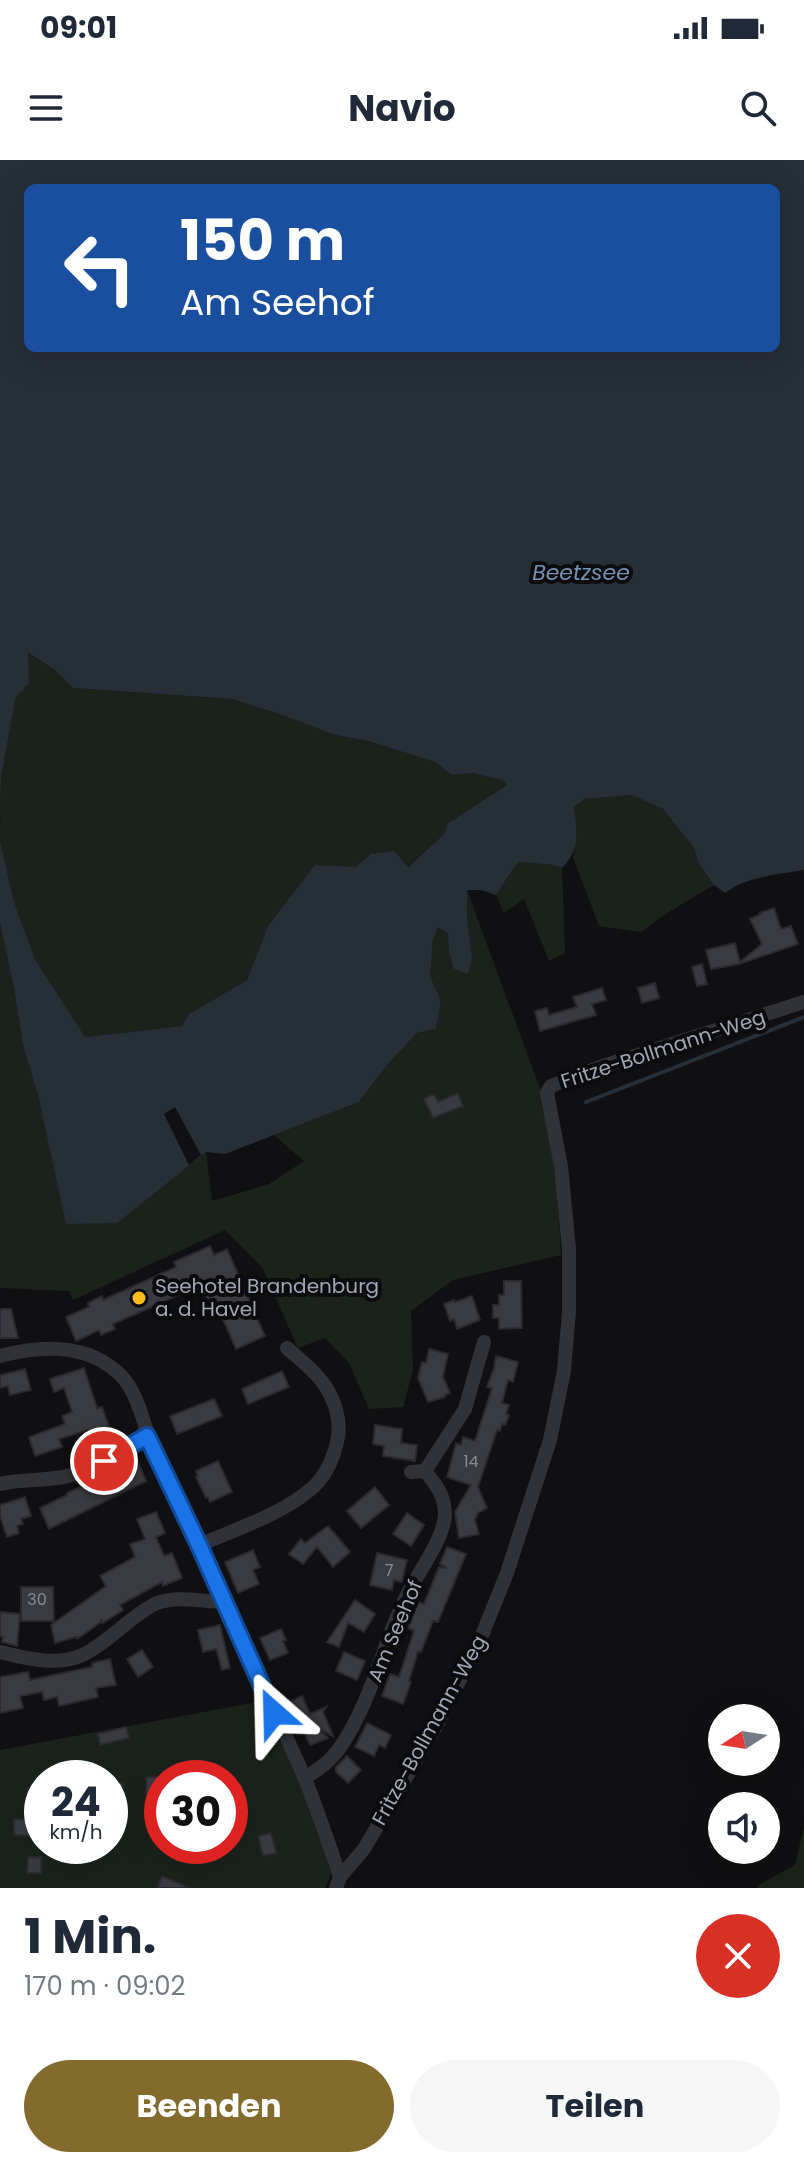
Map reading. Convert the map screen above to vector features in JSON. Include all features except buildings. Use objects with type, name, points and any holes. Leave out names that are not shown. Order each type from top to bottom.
[{"type":"street","name":"Fritze-Bollmann-Weg","points":[[338,1882],[368,1841],[438,1723],[480,1640],[511,1560],[550,1440],[564,1371],[569,1312],[569,1249],[561,1166],[547,1093],[551,1086],[600,1067],[804,1002]]},
{"type":"street","name":"Am Seehof","points":[[305,1778],[325,1766],[356,1722],[399,1614],[433,1550],[445,1517],[441,1491],[418,1472],[465,1409],[484,1342]]},
{"type":"street","points":[[199,1545],[295,1500],[318,1482],[333,1459],[339,1436],[332,1397],[322,1381],[287,1348]]},
{"type":"street","points":[[0,1356],[22,1350],[64,1349],[106,1364],[119,1372],[128,1385],[147,1436],[305,1778],[338,1882]]},
{"type":"street","points":[[0,1484],[81,1472],[147,1436]]},
{"type":"street","points":[[0,1652],[30,1659],[60,1660],[79,1656],[157,1603],[173,1600],[225,1602]]},
{"type":"shaded area","points":[[27,653],[54,669],[73,688],[232,699],[335,735],[368,741],[435,762],[452,775],[472,773],[504,780],[507,785],[448,823],[444,834],[407,867],[371,854],[268,926],[247,980],[189,1014],[182,1026],[84,1037],[36,961],[14,902],[0,840],[1,778]]},
{"type":"shaded area","points":[[632,795],[663,809],[694,848],[699,864],[714,885],[641,932],[599,926],[573,857],[577,832],[574,807],[585,799]]},
{"type":"shaded area","points":[[518,862],[562,868],[565,953],[549,961],[524,899],[504,913],[496,895]]},
{"type":"shaded area","points":[[467,890],[542,1094],[556,1167],[561,1255],[453,1280],[411,1311],[413,1370],[403,1407],[369,1409],[349,1363],[325,1338],[298,1348],[262,1267],[225,1230],[73,1300],[69,1291],[0,1288],[0,923],[23,1045],[39,1099],[201,1155],[206,1152],[212,1201],[269,1184],[304,1161],[274,1135],[359,1102],[417,1033],[436,1029],[441,1001],[430,977],[433,938],[438,926],[448,932],[449,950],[467,918]]},
{"type":"shaded area","points":[[263,1701],[308,1795],[331,1874],[325,1888],[0,1888],[0,1750]]},
{"type":"shaded area","points":[[804,1827],[804,1888],[758,1888],[795,1865]]},
{"type":"water","name":"Beetzsee","points":[[0,160],[804,160],[804,870],[753,880],[725,893],[714,885],[699,864],[694,848],[663,809],[632,795],[585,799],[574,807],[575,847],[562,868],[518,862],[496,895],[467,890],[472,959],[468,974],[454,969],[448,933],[438,927],[433,939],[430,976],[441,1001],[436,1029],[417,1033],[359,1102],[225,1154],[206,1152],[117,1223],[66,1224],[39,1099],[23,1045],[0,923],[0,840],[14,902],[36,961],[85,1037],[182,1026],[189,1014],[247,980],[268,926],[315,865],[355,867],[371,854],[394,851],[408,867],[444,834],[448,823],[507,785],[503,780],[472,773],[452,775],[435,762],[368,741],[335,735],[232,699],[73,688],[54,669],[28,653],[29,683],[16,697],[1,778],[0,824]]},
{"type":"pier","points":[[175,1107],[201,1155],[189,1165],[164,1114]]},
{"type":"waterway","points":[[586,1102],[804,1017]]},
{"type":"place","name":"Seehotel Brandenburg a. d. Havel","points":[[139,1298]]},
{"type":"route","points":[[104,1461],[147,1436],[274,1713]]}]
